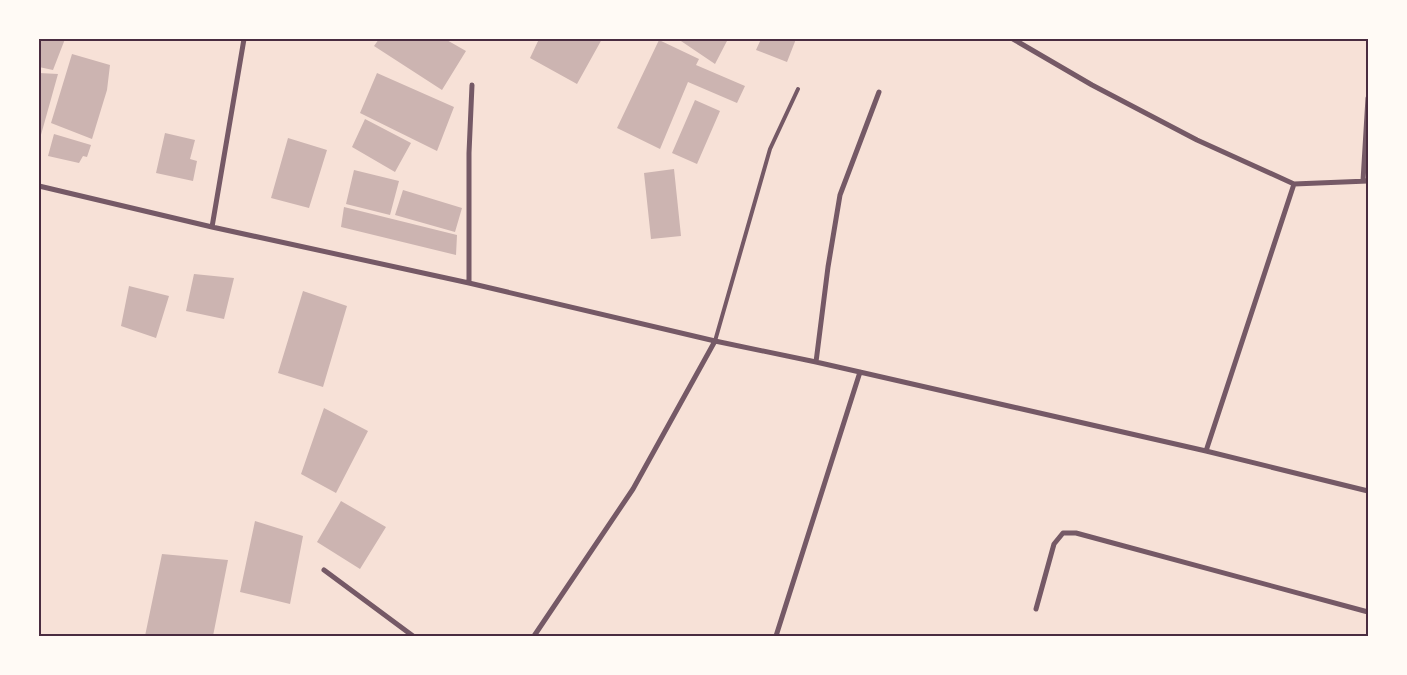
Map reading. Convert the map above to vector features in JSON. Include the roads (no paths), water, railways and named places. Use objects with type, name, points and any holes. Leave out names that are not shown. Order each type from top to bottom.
[{"type":"street","points":[[212,227],[244,39]]},
{"type":"street","points":[[1013,39],[1092,85],[1197,140],[1294,184],[1366,181],[1368,98]]},
{"type":"street","points":[[469,283],[468,153],[472,85]]},
{"type":"street","points":[[816,362],[828,267],[840,195],[879,92]]},
{"type":"street","points":[[1206,451],[1294,184]]},
{"type":"street","points":[[39,186],[212,227],[469,283],[715,341],[816,362],[1206,451],[1368,491]]},
{"type":"street","points":[[534,636],[633,489],[715,341]]},
{"type":"street","points":[[776,636],[860,372]]},
{"type":"street","points":[[1036,609],[1054,544],[1063,533],[1076,533],[1368,612]]},
{"type":"street","points":[[324,570],[413,636]]},
{"type":"lane","points":[[715,341],[770,149],[798,89]]}]
